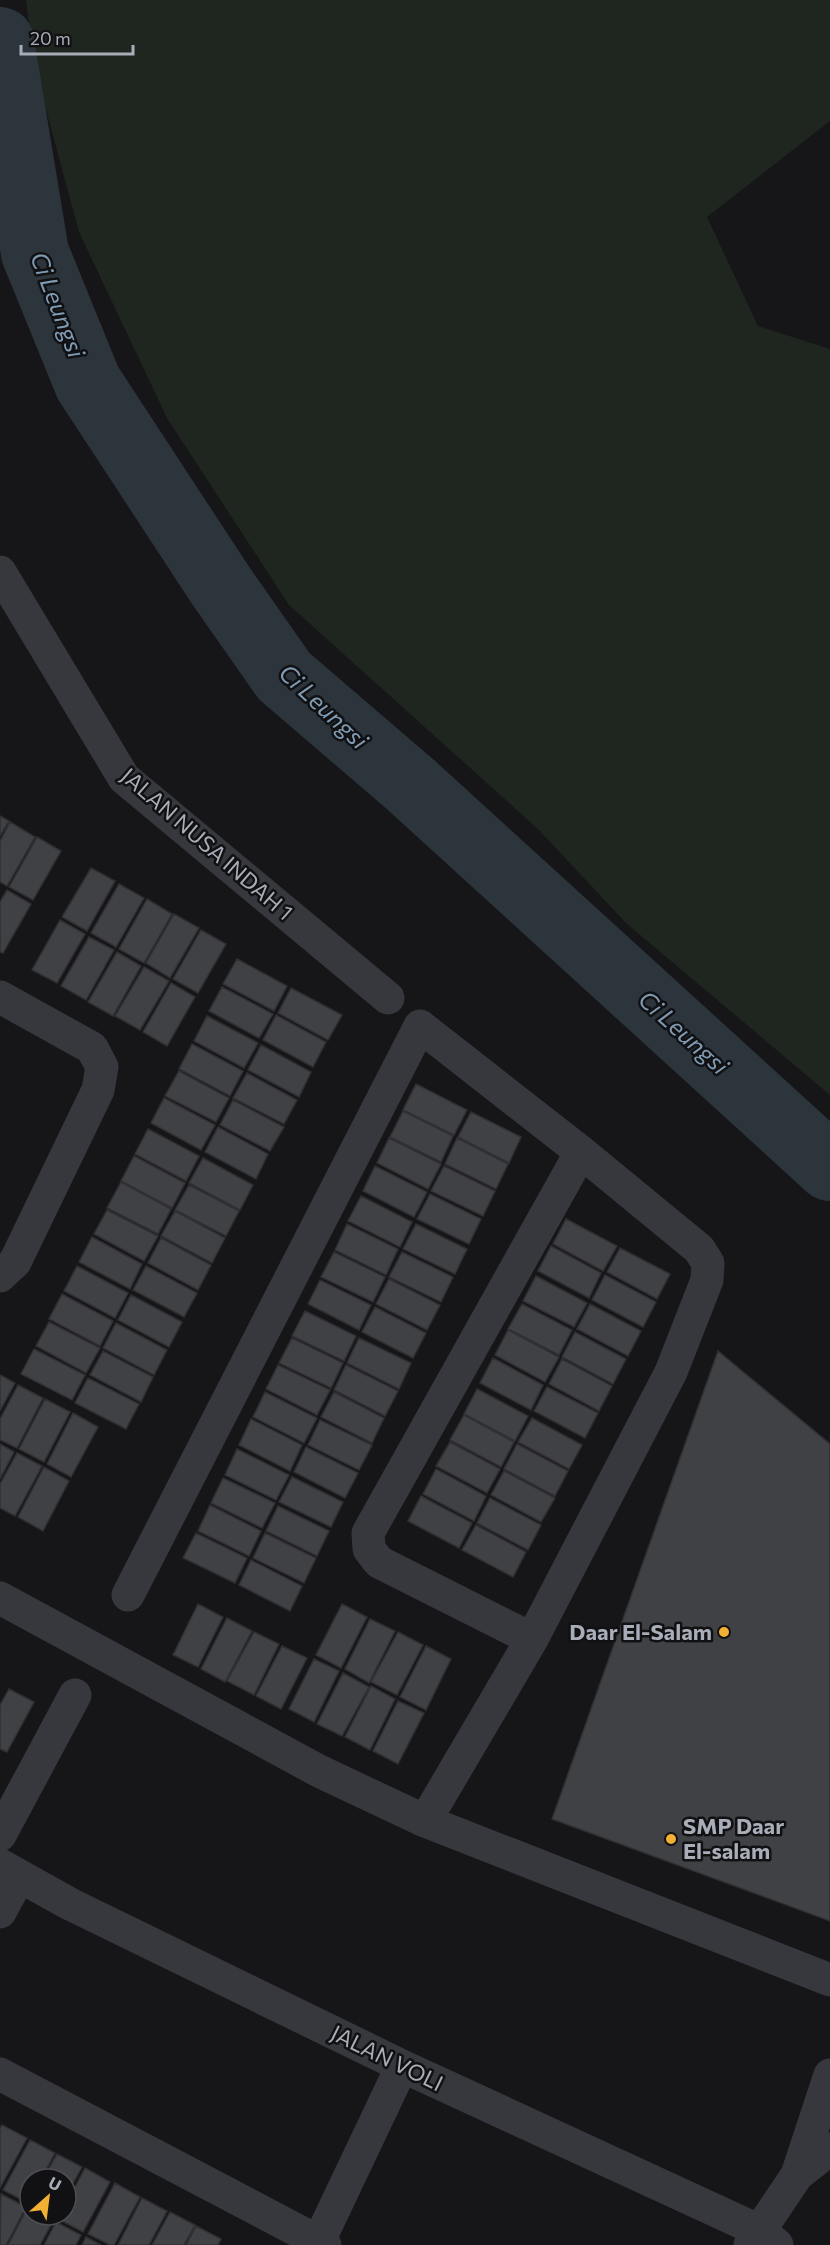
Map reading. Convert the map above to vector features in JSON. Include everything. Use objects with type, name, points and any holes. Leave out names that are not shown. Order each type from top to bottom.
[{"type":"street","name":"JALAN NUSA INDAH 1","points":[[0,572],[123,778],[388,998]]},
{"type":"street","points":[[0,997],[92,1048],[102,1067],[99,1090],[15,1262],[0,1276]]},
{"type":"street","points":[[128,1595],[420,1026],[581,1152],[699,1249],[708,1263],[707,1280],[671,1372],[532,1639],[425,1821]]},
{"type":"street","points":[[532,1639],[379,1562],[369,1549],[369,1533],[581,1152]]},
{"type":"street","points":[[0,1598],[319,1772],[425,1821],[830,1980]]},
{"type":"street","points":[[0,1835],[75,1695]]},
{"type":"street","points":[[0,1912],[10,1871]]},
{"type":"street","name":"JALAN VOLI","points":[[10,1871],[70,1904],[762,2240]]},
{"type":"street","points":[[0,2074],[320,2244],[402,2066]]},
{"type":"street","points":[[762,2240],[797,2175],[830,2075]]},
{"type":"street","points":[[797,2175],[830,2149]]},
{"type":"shaded area","points":[[26,0],[830,0],[830,121],[707,217],[758,326],[830,349],[830,1095],[626,923],[538,829],[289,605],[167,418],[79,232],[34,65]]},
{"type":"building","points":[[0,816],[9,821],[0,836]]},
{"type":"building","points":[[10,822],[35,837],[7,886],[0,882],[0,841]]},
{"type":"building","points":[[37,837],[61,851],[33,900],[9,887]]},
{"type":"building","points":[[91,868],[115,881],[87,931],[62,917]]},
{"type":"building","points":[[119,884],[144,898],[116,947],[91,933]]},
{"type":"building","points":[[7,890],[31,904],[3,953],[0,952],[0,902]]},
{"type":"building","points":[[147,899],[172,914],[144,963],[119,949]]},
{"type":"building","points":[[174,914],[199,928],[170,978],[146,963]]},
{"type":"building","points":[[60,920],[85,934],[57,983],[32,970]]},
{"type":"building","points":[[201,930],[226,944],[198,993],[173,979]]},
{"type":"building","points":[[89,937],[114,950],[86,1000],[61,986]]},
{"type":"building","points":[[117,952],[141,966],[113,1016],[88,1002]]},
{"type":"building","points":[[237,959],[287,986],[274,1011],[223,984]]},
{"type":"building","points":[[144,967],[169,981],[140,1030],[115,1016]]},
{"type":"building","points":[[171,983],[195,997],[167,1046],[143,1032]]},
{"type":"building","points":[[222,987],[273,1014],[259,1038],[209,1011]]},
{"type":"building","points":[[291,988],[342,1015],[328,1040],[278,1013]]},
{"type":"building","points":[[276,1015],[326,1042],[313,1067],[263,1040]]},
{"type":"building","points":[[207,1016],[258,1043],[244,1068],[194,1041]]},
{"type":"building","points":[[192,1044],[243,1071],[230,1096],[179,1069]]},
{"type":"building","points":[[261,1045],[311,1072],[299,1097],[248,1070]]},
{"type":"building","points":[[179,1071],[229,1098],[216,1122],[165,1096]]},
{"type":"building","points":[[247,1073],[297,1100],[284,1124],[233,1098]]},
{"type":"building","points":[[416,1084],[467,1110],[454,1135],[403,1110]]},
{"type":"building","points":[[164,1098],[215,1125],[201,1150],[151,1123]]},
{"type":"building","points":[[233,1100],[284,1127],[270,1151],[220,1125]]},
{"type":"building","points":[[403,1111],[453,1136],[441,1162],[390,1137]]},
{"type":"building","points":[[471,1112],[521,1137],[509,1163],[458,1137]]},
{"type":"building","points":[[218,1127],[268,1154],[256,1179],[205,1152]]},
{"type":"building","points":[[148,1129],[199,1156],[186,1181],[135,1154]]},
{"type":"building","points":[[389,1138],[441,1164],[428,1189],[377,1163]]},
{"type":"building","points":[[457,1138],[508,1164],[496,1189],[445,1164]]},
{"type":"building","points":[[134,1156],[185,1183],[172,1208],[121,1181]]},
{"type":"building","points":[[203,1158],[253,1185],[240,1210],[189,1183]]},
{"type":"building","points":[[375,1166],[427,1192],[414,1217],[363,1191]]},
{"type":"building","points":[[444,1166],[495,1191],[483,1216],[431,1191]]},
{"type":"building","points":[[121,1182],[171,1209],[158,1234],[107,1208]]},
{"type":"building","points":[[189,1185],[239,1211],[226,1236],[175,1210]]},
{"type":"building","points":[[430,1194],[481,1219],[469,1244],[417,1219]]},
{"type":"building","points":[[361,1196],[412,1222],[400,1247],[348,1221]]},
{"type":"building","points":[[107,1210],[158,1236],[144,1261],[94,1234]]},
{"type":"building","points":[[175,1211],[225,1238],[212,1263],[161,1236]]},
{"type":"building","points":[[566,1219],[617,1246],[603,1271],[553,1244]]},
{"type":"building","points":[[347,1224],[398,1249],[386,1275],[335,1250]]},
{"type":"building","points":[[416,1224],[467,1249],[455,1274],[403,1249]]},
{"type":"building","points":[[92,1237],[142,1264],[130,1289],[79,1262]]},
{"type":"building","points":[[161,1238],[211,1265],[198,1290],[148,1263]]},
{"type":"building","points":[[551,1246],[601,1273],[589,1298],[538,1271]]},
{"type":"building","points":[[620,1248],[670,1274],[657,1299],[607,1272]]},
{"type":"building","points":[[334,1252],[385,1277],[373,1302],[321,1277]]},
{"type":"building","points":[[402,1252],[453,1277],[441,1302],[389,1277]]},
{"type":"building","points":[[77,1266],[128,1293],[115,1318],[64,1291]]},
{"type":"building","points":[[146,1266],[197,1293],[184,1317],[133,1290]]},
{"type":"building","points":[[605,1275],[656,1302],[643,1327],[592,1300]]},
{"type":"building","points":[[536,1276],[587,1303],[574,1327],[523,1301]]},
{"type":"building","points":[[389,1279],[440,1305],[427,1330],[376,1304]]},
{"type":"building","points":[[320,1280],[371,1305],[359,1330],[308,1304]]},
{"type":"building","points":[[62,1294],[113,1321],[100,1346],[49,1319]]},
{"type":"building","points":[[131,1295],[182,1322],[169,1347],[118,1320]]},
{"type":"building","points":[[522,1304],[572,1330],[559,1355],[508,1329]]},
{"type":"building","points":[[590,1304],[641,1331],[628,1356],[577,1329]]},
{"type":"building","points":[[375,1307],[426,1333],[413,1358],[362,1332]]},
{"type":"building","points":[[305,1311],[356,1336],[344,1361],[292,1336]]},
{"type":"building","points":[[49,1322],[100,1348],[86,1373],[36,1346]]},
{"type":"building","points":[[116,1323],[167,1350],[154,1375],[103,1348]]},
{"type":"building","points":[[508,1330],[559,1357],[545,1382],[495,1355]]},
{"type":"building","points":[[575,1332],[626,1359],[613,1384],[562,1357]]},
{"type":"building","points":[[292,1338],[343,1363],[331,1388],[279,1363]]},
{"type":"building","points":[[359,1338],[411,1363],[399,1389],[347,1363]]},
{"type":"building","points":[[34,1349],[85,1375],[72,1400],[21,1374]]},
{"type":"building","points":[[103,1351],[153,1377],[141,1402],[90,1375]]},
{"type":"building","name":"Daar El-Salam","points":[[718,1351],[830,1444],[830,1921],[552,1819]]},
{"type":"building","points":[[493,1358],[543,1385],[531,1410],[480,1383]]},
{"type":"building","points":[[562,1359],[612,1386],[599,1411],[549,1384]]},
{"type":"building","points":[[278,1365],[330,1390],[317,1415],[266,1389]]},
{"type":"building","points":[[346,1365],[398,1391],[385,1416],[334,1390]]},
{"type":"building","points":[[0,1375],[15,1383],[0,1411]]},
{"type":"building","points":[[88,1378],[139,1404],[126,1429],[75,1403]]},
{"type":"building","points":[[18,1385],[43,1398],[17,1448],[0,1440],[0,1419]]},
{"type":"building","points":[[547,1387],[598,1413],[585,1438],[534,1411]]},
{"type":"building","points":[[477,1389],[528,1416],[515,1441],[464,1414]]},
{"type":"building","points":[[265,1392],[317,1418],[304,1443],[253,1417]]},
{"type":"building","points":[[334,1392],[384,1418],[372,1443],[321,1417]]},
{"type":"building","points":[[45,1399],[70,1412],[44,1462],[19,1449]]},
{"type":"building","points":[[73,1413],[98,1427],[71,1477],[47,1464]]},
{"type":"building","points":[[464,1415],[514,1442],[501,1467],[450,1440]]},
{"type":"building","points":[[532,1418],[582,1445],[569,1469],[518,1442]]},
{"type":"building","points":[[251,1419],[302,1445],[290,1471],[239,1445]]},
{"type":"building","points":[[320,1420],[372,1445],[359,1470],[308,1445]]},
{"type":"building","points":[[450,1442],[500,1469],[487,1493],[436,1466]]},
{"type":"building","points":[[0,1444],[14,1452],[0,1479]]},
{"type":"building","points":[[517,1444],[568,1471],[555,1496],[504,1469]]},
{"type":"building","points":[[306,1447],[358,1473],[345,1498],[294,1472]]},
{"type":"building","points":[[237,1449],[289,1475],[276,1500],[225,1475]]},
{"type":"building","points":[[17,1453],[42,1466],[15,1516],[0,1508],[0,1484]]},
{"type":"building","points":[[44,1467],[69,1481],[43,1531],[18,1517]]},
{"type":"building","points":[[436,1469],[486,1496],[474,1521],[423,1494]]},
{"type":"building","points":[[504,1471],[555,1498],[541,1522],[491,1495]]},
{"type":"building","points":[[292,1477],[343,1502],[331,1527],[279,1502]]},
{"type":"building","points":[[223,1478],[275,1503],[262,1528],[211,1503]]},
{"type":"building","points":[[421,1496],[472,1523],[459,1548],[408,1521]]},
{"type":"building","points":[[490,1498],[541,1525],[528,1550],[477,1523]]},
{"type":"building","points":[[210,1505],[261,1531],[249,1556],[198,1531]]},
{"type":"building","points":[[278,1506],[329,1531],[317,1556],[266,1531]]},
{"type":"building","points":[[476,1525],[526,1552],[513,1577],[462,1550]]},
{"type":"building","points":[[196,1533],[247,1558],[235,1583],[183,1558]]},
{"type":"building","points":[[265,1533],[316,1558],[304,1583],[253,1558]]},
{"type":"building","points":[[251,1560],[302,1586],[290,1611],[239,1585]]},
{"type":"building","points":[[198,1604],[223,1617],[198,1667],[173,1655]]},
{"type":"building","points":[[342,1604],[367,1617],[341,1668],[316,1655]]},
{"type":"building","points":[[227,1618],[252,1631],[225,1682],[201,1669]]},
{"type":"building","points":[[370,1619],[395,1631],[369,1683],[345,1669]]},
{"type":"building","points":[[254,1632],[279,1644],[254,1695],[227,1681]]},
{"type":"building","points":[[398,1632],[423,1645],[397,1695],[371,1682]]},
{"type":"building","points":[[282,1646],[307,1658],[281,1709],[256,1696]]},
{"type":"building","points":[[426,1646],[451,1659],[426,1710],[400,1697]]},
{"type":"building","points":[[314,1659],[339,1671],[314,1722],[289,1709]]},
{"type":"building","points":[[343,1673],[369,1687],[342,1736],[317,1724]]},
{"type":"building","points":[[371,1686],[395,1699],[370,1750],[345,1737]]},
{"type":"building","points":[[9,1689],[34,1702],[7,1752],[0,1749],[0,1705]]},
{"type":"building","points":[[398,1701],[424,1713],[398,1764],[373,1751]]},
{"type":"building","points":[[2,2125],[27,2138],[0,2188],[0,2128]]},
{"type":"building","points":[[30,2140],[55,2153],[47,2167],[18,2167],[18,2198],[3,2190]]},
{"type":"building","points":[[57,2154],[82,2167],[78,2174],[78,2167],[50,2167]]},
{"type":"building","points":[[85,2168],[110,2182],[83,2232],[73,2227],[78,2227],[78,2181]]},
{"type":"building","points":[[115,2183],[140,2197],[114,2245],[110,2245],[88,2234]]},
{"type":"building","points":[[1,2194],[18,2203],[18,2222],[6,2245],[0,2245]]},
{"type":"building","points":[[142,2198],[167,2211],[149,2245],[118,2245]]},
{"type":"building","points":[[170,2212],[195,2225],[184,2245],[152,2245]]},
{"type":"building","points":[[18,2226],[50,2227],[40,2245],[8,2245]]},
{"type":"building","points":[[196,2226],[221,2239],[218,2245],[186,2245]]},
{"type":"building","points":[[53,2227],[66,2227],[81,2235],[76,2245],[44,2245]]},
{"type":"building","points":[[86,2237],[101,2245],[82,2245]]},
{"type":"waterway","name":"Ci Leungsi","points":[[0,41],[35,253],[88,383],[221,586],[284,676],[411,785],[830,1167]]},
{"type":"place","name":"Daar El-Salam","points":[[724,1632]]},
{"type":"place","name":"SMP Daar El-salam","points":[[671,1839]]}]
